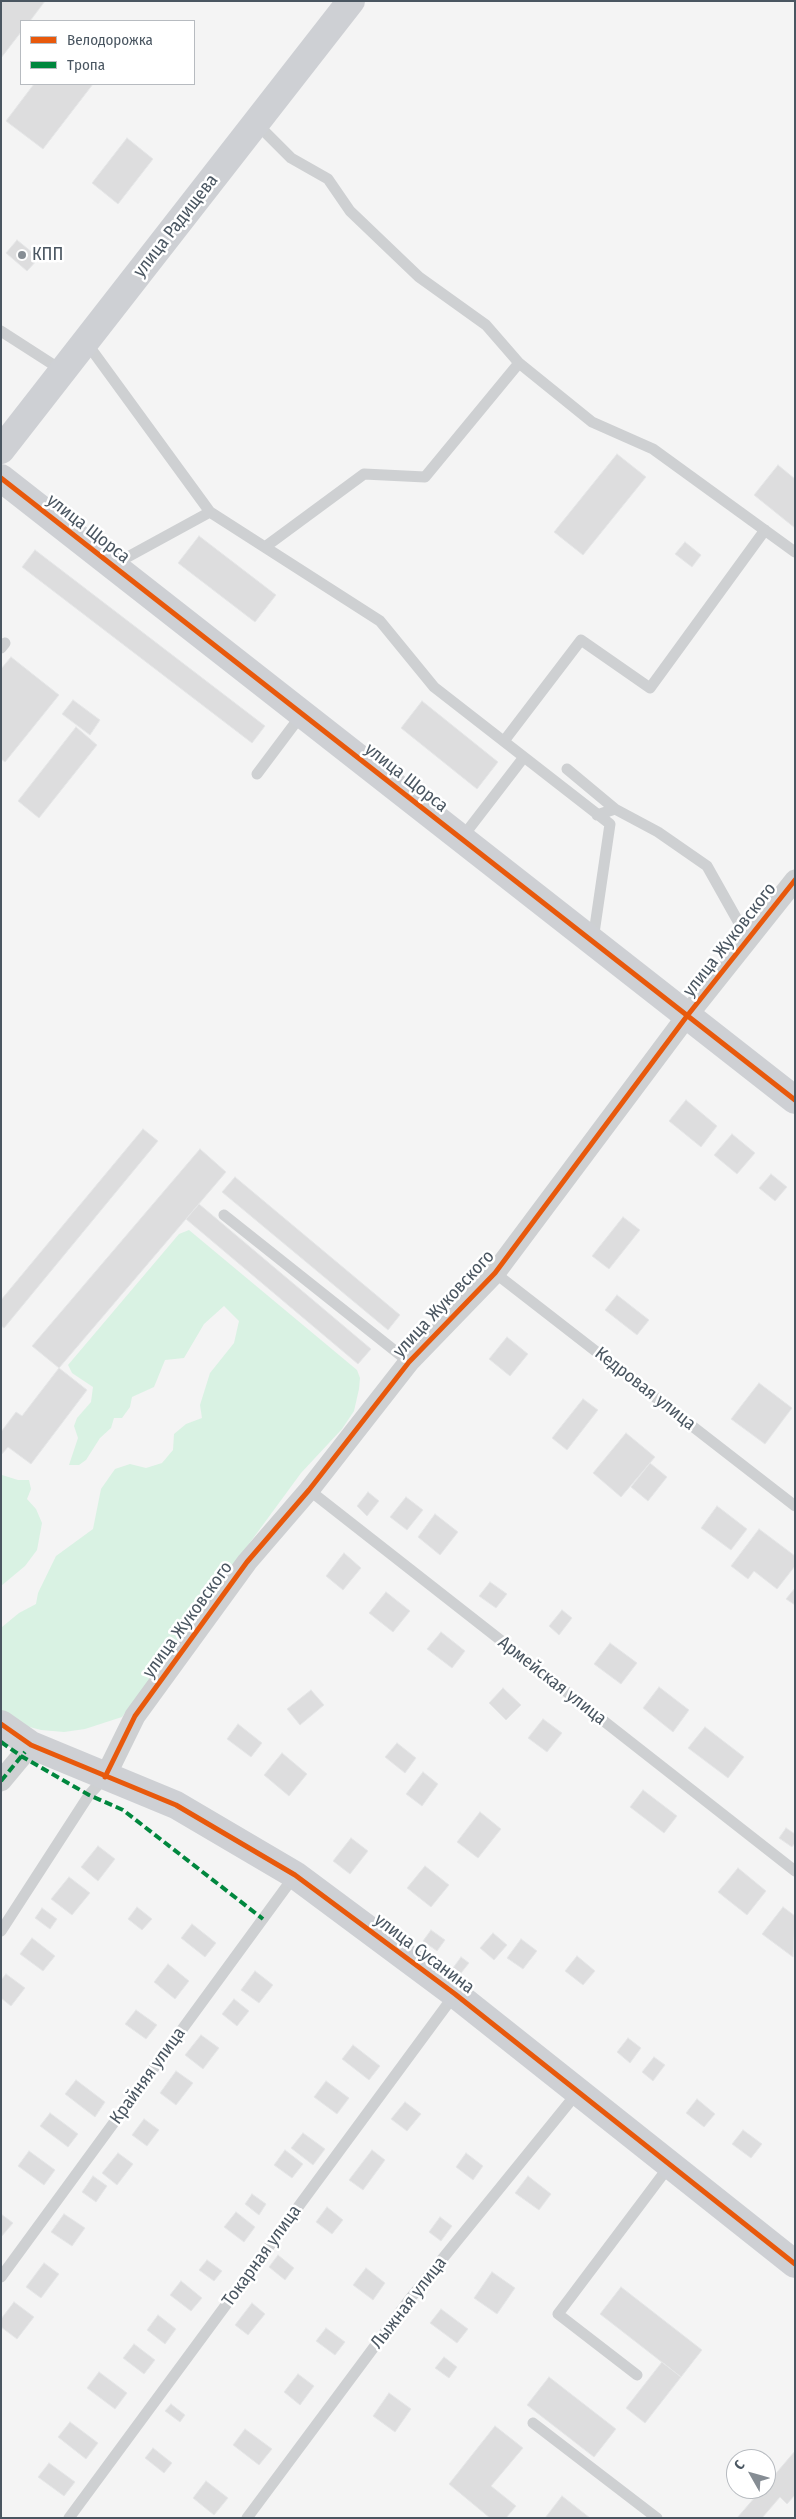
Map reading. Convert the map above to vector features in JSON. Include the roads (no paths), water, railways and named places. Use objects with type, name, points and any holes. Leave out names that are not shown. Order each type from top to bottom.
[{"type":"street","name":"улица Радищева","points":[[1,450],[352,1]]},
{"type":"street","name":"улица Щорса","points":[[1,478],[795,1100]]},
{"type":"street","name":"улица Жуковского","points":[[105,1777],[135,1716],[247,1562],[309,1490],[408,1362],[494,1272],[687,1016],[795,880]]},
{"type":"street","name":"улица Сусанина","points":[[1,1724],[31,1745],[176,1805],[295,1875],[455,1994],[795,2264]]},
{"type":"street","points":[[1,1781],[31,1745]]},
{"type":"lane","points":[[256,123],[291,158],[328,179],[357,218],[419,277],[486,325],[519,363],[592,422],[653,450],[795,552]]},
{"type":"lane","points":[[1,331],[63,371]]},
{"type":"lane","points":[[86,342],[210,512],[380,621],[434,687],[610,824],[593,942]]},
{"type":"lane","points":[[265,547],[364,474],[426,477],[519,363]]},
{"type":"lane","points":[[112,565],[210,512]]},
{"type":"lane","points":[[504,741],[581,640],[650,688],[765,530]]},
{"type":"lane","points":[[257,774],[302,714]]},
{"type":"lane","points":[[461,839],[524,757]]},
{"type":"lane","points":[[567,769],[615,808],[658,832],[707,866],[748,939]]},
{"type":"lane","points":[[597,814],[615,808]]},
{"type":"lane","points":[[224,1215],[408,1362]]},
{"type":"lane","name":"Кедровая улица","points":[[494,1272],[795,1506]]},
{"type":"lane","name":"Армейская улица","points":[[309,1490],[795,1871]]},
{"type":"lane","name":"улица Жуковского","points":[[1,1931],[88,1795],[105,1777]]},
{"type":"lane","name":"Крайняя улица","points":[[1,2277],[295,1875]]},
{"type":"lane","name":"Токарная улица","points":[[68,2518],[455,1994]]},
{"type":"lane","name":"Лыжная улица","points":[[247,2518],[409,2300],[578,2093]]},
{"type":"lane","points":[[637,2375],[558,2314],[670,2166]]},
{"type":"lane","points":[[533,2423],[658,2518]]},
{"type":"place","name":"КПП","points":[[22,255]]}]
